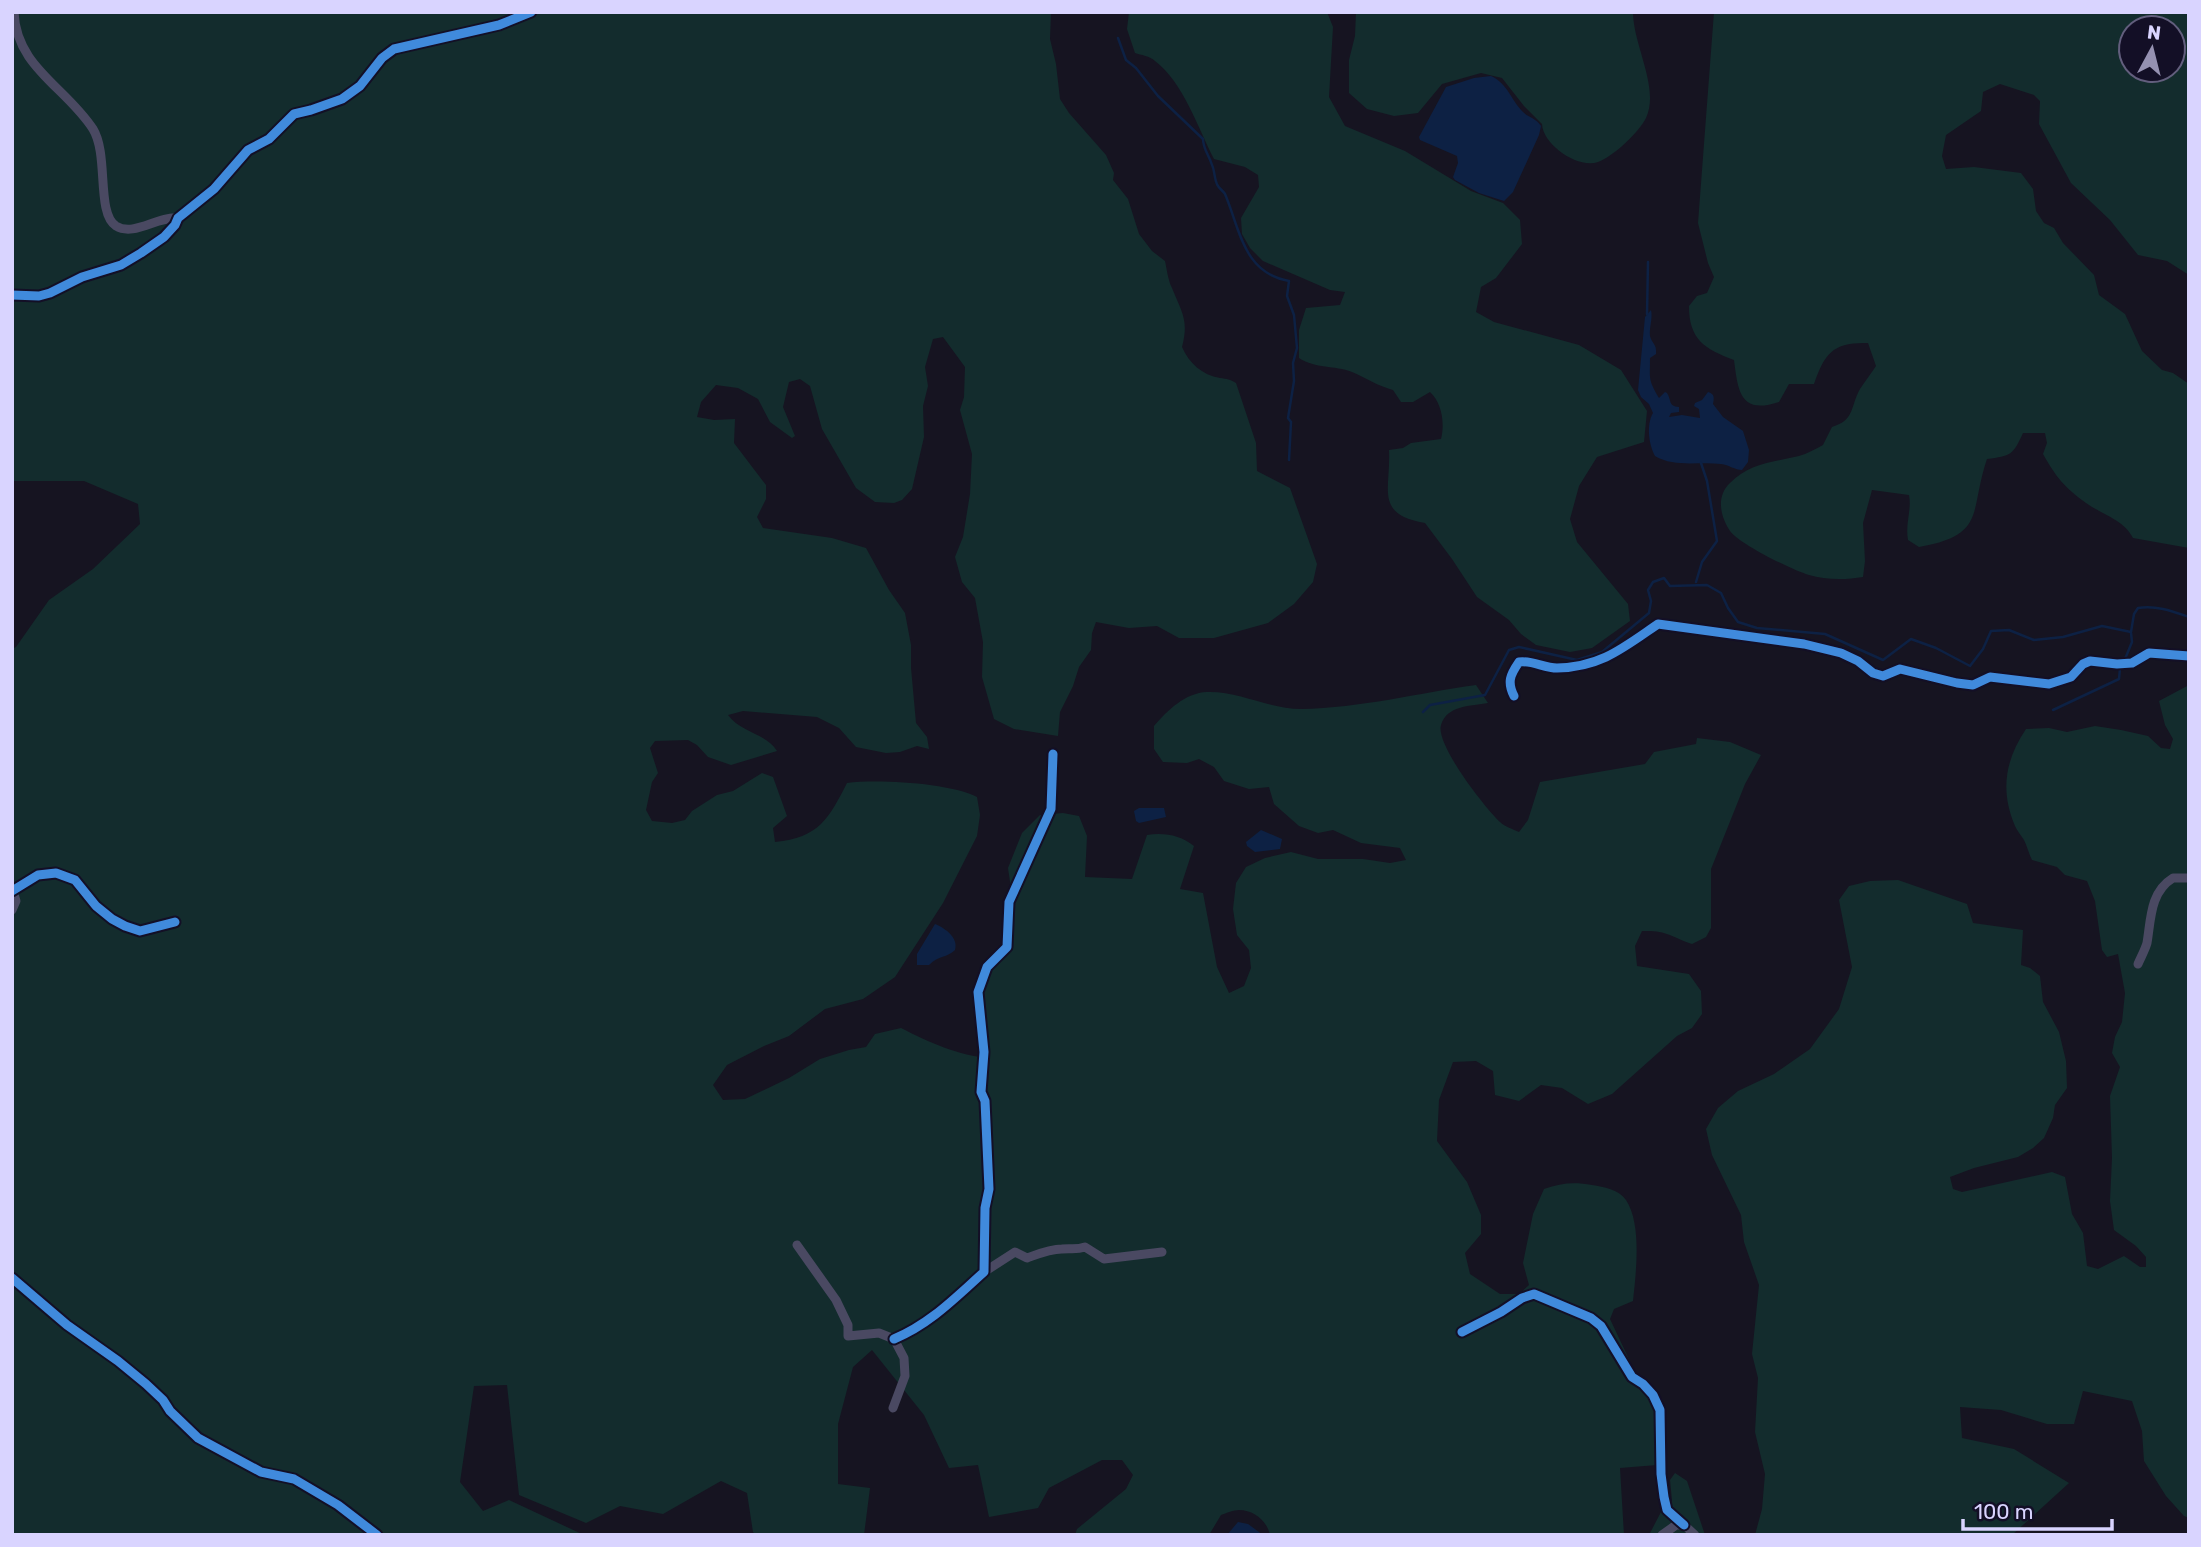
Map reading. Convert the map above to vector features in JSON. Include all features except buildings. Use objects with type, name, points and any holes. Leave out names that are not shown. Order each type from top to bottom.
[{"type":"street","points":[[14,12],[17,33],[27,56],[65,95],[98,138],[105,181],[105,209],[112,223],[118,228],[134,229],[167,216],[178,218]]},
{"type":"street","points":[[12,295],[39,296],[98,271],[121,265],[164,237],[178,218],[214,189],[248,150],[269,139],[294,114],[342,99],[369,76],[387,52],[499,25],[531,12]]},
{"type":"street","points":[[1514,696],[1509,676],[1519,662],[1526,661],[1552,668],[1578,667],[1613,655],[1658,625],[1804,644],[1841,653],[1858,661],[1873,673],[1883,676],[1900,669],[1973,685],[1990,677],[2049,684],[2071,677],[2083,664],[2090,661],[2132,663],[2150,653],[2189,656]]},
{"type":"street","points":[[984,1272],[985,1208],[989,1178],[985,1101],[981,1092],[984,1052],[978,992],[987,967],[1007,947],[1009,902],[1051,809],[1053,754]]},
{"type":"street","points":[[12,909],[16,901],[13,891],[38,875],[56,873],[75,880],[96,906],[125,926],[140,931],[175,922]]},
{"type":"street","points":[[2138,964],[2146,947],[2150,917],[2158,891],[2173,878],[2189,878]]},
{"type":"street","points":[[797,1245],[836,1300],[848,1325],[848,1336],[880,1333],[894,1339],[904,1358],[905,1376],[893,1408]]},
{"type":"street","points":[[894,1339],[917,1330],[984,1272],[1015,1252],[1027,1258],[1062,1248],[1074,1250],[1086,1247],[1104,1259],[1162,1252]]},
{"type":"street","points":[[12,1278],[67,1325],[146,1384],[198,1438],[261,1472],[294,1479],[338,1505],[377,1535]]},
{"type":"street","points":[[1462,1332],[1534,1294],[1591,1318],[1601,1326],[1624,1367],[1653,1395],[1660,1410],[1661,1474],[1667,1510],[1695,1535]]},
{"type":"street","points":[[1662,1535],[1676,1525],[1684,1525]]},
{"type":"green space","points":[[12,12],[1051,12],[1050,39],[1060,99],[1106,155],[1114,173],[1113,180],[1128,199],[1139,234],[1152,251],[1165,261],[1183,317],[1185,330],[1182,347],[1185,353],[1202,371],[1236,383],[1256,443],[1257,471],[1290,488],[1317,564],[1313,582],[1294,604],[1268,623],[1214,638],[1179,638],[1157,626],[1129,628],[1096,622],[1091,650],[1079,667],[1060,712],[1058,736],[1014,729],[994,719],[982,677],[983,642],[975,598],[962,582],[955,557],[963,537],[970,494],[972,454],[960,410],[964,397],[965,367],[943,337],[933,339],[925,367],[928,386],[923,406],[924,437],[912,489],[902,500],[894,503],[875,502],[856,488],[822,429],[810,386],[800,379],[789,382],[783,407],[795,436],[792,438],[770,422],[758,399],[738,388],[716,385],[701,402],[697,417],[714,420],[735,419],[734,443],[766,485],[766,499],[757,517],[763,528],[832,538],[866,548],[905,613],[911,645],[916,723],[927,737],[929,749],[917,746],[900,752],[886,753],[856,747],[839,728],[817,717],[743,711],[728,715],[740,726],[767,740],[777,751],[731,765],[708,757],[688,740],[655,741],[650,748],[658,773],[652,782],[646,810],[652,821],[672,823],[685,820],[692,811],[717,795],[733,791],[762,773],[773,777],[787,816],[773,828],[775,842],[802,836],[821,824],[847,783],[895,782],[950,788],[977,797],[980,815],[977,836],[943,903],[895,977],[863,999],[825,1009],[789,1036],[727,1065],[713,1085],[723,1100],[745,1099],[789,1078],[820,1059],[866,1047],[875,1034],[901,1028],[944,1048],[990,1058],[982,998],[992,966],[1011,947],[1014,909],[1008,868],[1022,833],[1040,815],[1063,813],[1079,816],[1087,836],[1085,877],[1132,879],[1147,835],[1172,835],[1194,846],[1180,889],[1203,893],[1217,967],[1229,993],[1244,986],[1251,968],[1249,950],[1237,935],[1233,909],[1236,883],[1246,867],[1265,858],[1291,852],[1318,859],[1363,859],[1390,863],[1406,860],[1400,848],[1361,843],[1333,830],[1318,833],[1299,826],[1274,804],[1269,787],[1249,789],[1224,781],[1214,767],[1199,759],[1187,763],[1163,762],[1154,749],[1154,726],[1177,703],[1191,695],[1219,692],[1301,709],[1367,703],[1476,685],[1488,703],[1454,710],[1444,718],[1441,734],[1453,760],[1484,804],[1502,824],[1519,832],[1528,820],[1540,782],[1645,764],[1654,752],[1696,744],[1697,738],[1730,742],[1761,755],[1745,784],[1711,869],[1711,928],[1706,937],[1692,944],[1663,933],[1642,931],[1635,946],[1637,966],[1689,974],[1701,991],[1702,1014],[1692,1028],[1677,1036],[1612,1094],[1588,1104],[1562,1088],[1541,1085],[1519,1101],[1495,1095],[1493,1071],[1476,1061],[1453,1062],[1439,1100],[1437,1141],[1467,1182],[1481,1215],[1481,1234],[1465,1253],[1470,1274],[1500,1294],[1519,1294],[1529,1285],[1523,1263],[1533,1214],[1544,1189],[1573,1183],[1606,1188],[1623,1196],[1631,1210],[1637,1249],[1633,1301],[1614,1309],[1610,1319],[1635,1372],[1658,1411],[1657,1465],[1620,1468],[1624,1535],[1270,1535],[1259,1517],[1239,1510],[1221,1515],[1209,1535],[1075,1535],[1077,1529],[1126,1489],[1133,1475],[1122,1460],[1102,1460],[1049,1488],[1038,1508],[989,1517],[978,1465],[949,1468],[924,1415],[872,1350],[853,1367],[838,1424],[838,1484],[870,1488],[864,1535],[756,1535],[753,1532],[747,1493],[721,1481],[663,1514],[620,1506],[586,1523],[519,1495],[507,1385],[474,1386],[460,1482],[483,1511],[509,1500],[584,1535],[12,1535],[12,649],[49,600],[93,569],[140,524],[138,504],[84,481],[12,481]]},
{"type":"green space","points":[[1129,12],[1327,12],[1333,27],[1329,97],[1345,126],[1405,151],[1471,191],[1503,203],[1520,220],[1522,244],[1496,278],[1481,287],[1476,312],[1494,322],[1579,345],[1621,370],[1647,411],[1644,442],[1597,457],[1579,486],[1570,519],[1577,542],[1628,604],[1630,621],[1592,648],[1570,652],[1536,645],[1521,634],[1509,620],[1477,597],[1425,523],[1409,519],[1392,506],[1388,488],[1389,450],[1403,448],[1411,443],[1441,439],[1443,426],[1440,407],[1430,392],[1413,402],[1401,402],[1393,390],[1352,372],[1312,364],[1299,358],[1299,330],[1306,308],[1340,305],[1345,292],[1330,290],[1263,261],[1250,248],[1242,234],[1241,218],[1259,187],[1258,175],[1245,167],[1214,159],[1174,81],[1153,59],[1135,53],[1127,29]]},
{"type":"green space","points":[[1356,12],[1633,12],[1650,93],[1646,118],[1638,130],[1618,149],[1598,162],[1590,163],[1572,159],[1555,147],[1548,140],[1542,124],[1502,78],[1481,73],[1442,84],[1418,113],[1394,116],[1367,109],[1349,93],[1349,60],[1355,36]]},
{"type":"green space","points":[[1714,12],[2189,12],[2189,275],[2167,261],[2138,255],[2110,220],[2071,183],[2039,124],[2040,101],[2034,95],[2000,84],[1983,92],[1981,111],[1946,135],[1942,156],[1946,169],[1974,167],[2021,173],[2033,189],[2036,211],[2044,223],[2054,228],[2063,243],[2094,275],[2099,295],[2125,314],[2142,351],[2162,370],[2173,373],[2189,384],[2189,548],[2133,538],[2119,522],[2078,497],[2061,481],[2043,454],[2047,443],[2045,433],[2023,433],[2010,453],[1987,459],[1972,518],[1966,528],[1956,536],[1941,542],[1919,547],[1908,540],[1909,495],[1872,490],[1863,523],[1863,577],[1836,579],[1809,575],[1755,550],[1730,531],[1724,519],[1721,500],[1726,488],[1737,476],[1754,467],[1802,455],[1823,445],[1832,427],[1848,417],[1860,389],[1876,366],[1868,343],[1838,347],[1822,364],[1814,384],[1789,384],[1779,402],[1766,405],[1749,403],[1740,390],[1734,360],[1707,347],[1692,327],[1689,306],[1697,296],[1707,293],[1714,277],[1698,223]]},
{"type":"green space","points":[[2189,685],[2189,1518],[2166,1496],[2144,1461],[2142,1431],[2132,1401],[2083,1391],[2074,1424],[2047,1424],[2001,1410],[1960,1407],[1962,1438],[2014,1449],[2069,1483],[2012,1535],[1755,1535],[1762,1509],[1765,1474],[1755,1432],[1758,1378],[1752,1354],[1759,1285],[1744,1242],[1741,1215],[1712,1155],[1706,1129],[1718,1108],[1738,1091],[1774,1074],[1810,1049],[1839,1009],[1852,967],[1839,900],[1849,886],[1870,881],[1898,880],[1967,904],[1973,923],[2023,930],[2021,965],[2040,976],[2043,1002],[2059,1032],[2066,1061],[2067,1088],[2055,1105],[2053,1118],[2044,1138],[2018,1157],[1950,1177],[1953,1189],[1962,1192],[2052,1172],[2065,1177],[2072,1214],[2083,1233],[2087,1266],[2098,1269],[2124,1256],[2140,1267],[2146,1267],[2146,1257],[2114,1230],[2110,1201],[2110,1096],[2120,1067],[2112,1053],[2122,1022],[2125,993],[2118,954],[2107,957],[2102,950],[2095,901],[2087,881],[2065,875],[2057,867],[2032,860],[2010,813],[2006,788],[2013,752],[2026,729],[2049,728],[2067,732],[2095,726],[2148,736],[2161,748],[2170,749],[2173,739],[2165,725],[2159,701]]},
{"type":"green space","points":[[1675,1473],[1687,1481],[1705,1535],[1649,1535],[1661,1512],[1672,1501],[1670,1480]]},
{"type":"water","points":[[1491,76],[1505,88],[1523,112],[1541,126],[1513,192],[1504,201],[1479,193],[1455,180],[1453,177],[1458,163],[1457,156],[1420,140],[1419,137],[1446,87]]},
{"type":"water","points":[[1651,310],[1650,336],[1656,354],[1650,358],[1650,379],[1659,398],[1665,392],[1672,404],[1679,407],[1679,412],[1671,413],[1669,417],[1682,415],[1700,418],[1695,403],[1702,400],[1708,392],[1712,394],[1713,404],[1723,417],[1743,431],[1749,450],[1748,462],[1742,470],[1713,463],[1671,462],[1655,456],[1649,435],[1653,413],[1638,390],[1645,317]]},
{"type":"water","points":[[1139,808],[1164,808],[1166,817],[1139,823],[1134,811]]},
{"type":"water","points":[[1261,830],[1282,839],[1280,849],[1255,852],[1247,846],[1246,842]]},
{"type":"water","points":[[935,924],[953,938],[955,950],[929,965],[917,965],[917,954]]},
{"type":"water","points":[[1238,1522],[1248,1524],[1263,1535],[1227,1535]]},
{"type":"waterway","points":[[1118,38],[1126,60],[1136,68],[1158,96],[1203,139],[1217,184],[1225,194],[1245,248],[1252,259],[1262,269],[1289,281],[1287,296],[1294,315],[1297,348],[1288,418],[1291,422],[1289,460]]},
{"type":"waterway","points":[[1647,314],[1648,262]]},
{"type":"waterway","points":[[1696,582],[1702,562],[1717,541],[1707,481],[1701,463]]},
{"type":"waterway","points":[[1423,712],[1430,705],[1485,695],[1509,650],[1519,647],[1577,660],[1602,652],[1649,613],[1651,601],[1648,590],[1653,582],[1664,578],[1670,586],[1707,585],[1721,593],[1738,622],[1757,628],[1825,634],[1883,660],[1911,639],[1936,648],[1970,666],[1983,649],[1991,631],[2009,630],[2034,640],[2063,637],[2102,626],[2131,632],[2134,614],[2138,608],[2145,607],[2164,609],[2189,617]]},
{"type":"waterway","points":[[2125,659],[2132,642],[2131,633]]},
{"type":"waterway","points":[[2053,710],[2119,679],[2120,668]]},
{"type":"cycle path","points":[[12,295],[39,296],[50,293],[82,277],[121,265],[141,253],[164,237],[178,218],[214,189],[248,150],[269,139],[294,114],[342,99],[360,86],[382,58],[394,49],[499,25],[531,12]]},
{"type":"cycle path","points":[[1514,696],[1510,679],[1519,662],[1557,668],[1586,664],[1611,655],[1658,624],[1804,644],[1841,653],[1858,661],[1873,673],[1883,676],[1900,669],[1973,685],[1990,677],[2049,684],[2071,677],[2083,664],[2090,661],[2132,663],[2149,653],[2189,656]]},
{"type":"cycle path","points":[[894,1339],[931,1318],[984,1272],[985,1208],[989,1189],[985,1101],[981,1092],[984,1052],[978,992],[987,967],[1007,947],[1009,902],[1051,809],[1053,754]]},
{"type":"cycle path","points":[[12,891],[38,875],[56,873],[75,880],[96,906],[125,926],[140,931],[175,922]]},
{"type":"cycle path","points":[[12,1278],[67,1325],[146,1384],[198,1438],[261,1472],[294,1479],[338,1505],[377,1535]]},
{"type":"cycle path","points":[[1462,1332],[1534,1294],[1591,1318],[1601,1326],[1632,1377],[1653,1395],[1660,1410],[1664,1497],[1667,1510],[1684,1525]]}]
